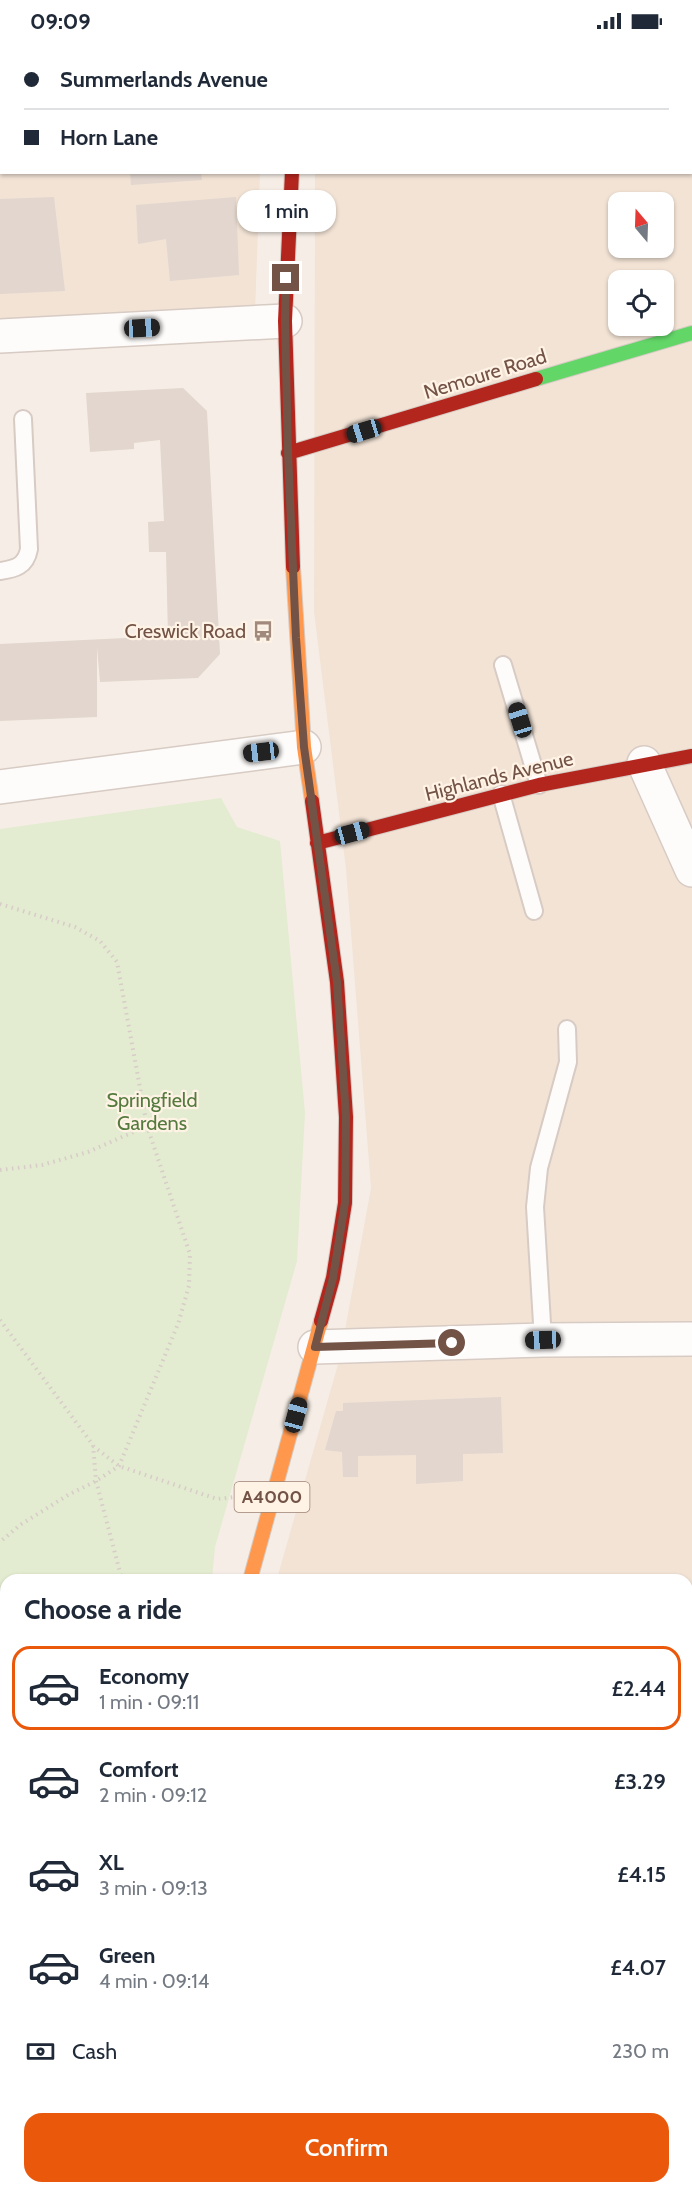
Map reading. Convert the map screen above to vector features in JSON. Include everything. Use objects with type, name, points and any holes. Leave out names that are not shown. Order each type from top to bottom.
[{"type":"main road","name":"A4000","points":[[252,1574],[333,1278],[345,1203],[346,1117],[337,982],[304,747],[295,616],[285,321],[292,174]]},
{"type":"main road","name":"Nemoure Road","points":[[288,453],[692,333]]},
{"type":"main road","name":"Highlands Avenue","points":[[317,843],[539,785],[644,763],[692,756]]},
{"type":"street","points":[[0,336],[285,321]]},
{"type":"street","points":[[0,787],[304,747]]},
{"type":"street","points":[[644,763],[692,870]]},
{"type":"street","points":[[315,1347],[543,1340],[692,1339]]},
{"type":"lane","points":[[0,571],[22,565],[28,558],[23,419]]},
{"type":"lane","points":[[503,665],[539,785]]},
{"type":"lane","points":[[501,795],[534,910]]},
{"type":"lane","points":[[543,1340],[535,1206],[539,1168],[568,1062],[567,1029]]},
{"type":"path","points":[[0,904],[75,927],[100,940],[117,962],[147,1126],[190,1254],[189,1286],[178,1324],[119,1466],[20,1525],[0,1542]]},
{"type":"path","points":[[0,1170],[42,1165],[88,1152],[147,1126]]},
{"type":"path","points":[[0,1320],[93,1445],[119,1466],[217,1499],[235,1497]]},
{"type":"path","points":[[93,1445],[96,1481],[121,1574]]},
{"type":"shaded area","points":[[0,174],[260,174],[255,313],[0,338]]},
{"type":"shaded area","points":[[315,174],[692,174],[692,1574],[278,1574],[340,1357],[371,1188],[346,869],[314,612]]},
{"type":"green space","name":"Springfield Gardens","points":[[221,798],[237,827],[280,841],[305,1113],[297,1261],[215,1547],[212,1574],[0,1574],[0,829]]},
{"type":"building","points":[[130,174],[201,174],[202,180],[131,185]]},
{"type":"building","points":[[54,197],[65,291],[0,294],[0,199]]},
{"type":"building","points":[[236,197],[239,275],[170,281],[166,239],[138,244],[136,205]]},
{"type":"building","points":[[183,388],[207,411],[220,654],[198,678],[100,682],[97,647],[97,717],[0,721],[0,644],[168,636],[166,552],[149,552],[148,522],[164,521],[160,440],[134,443],[134,449],[90,452],[86,393]]},
{"type":"building","points":[[501,1397],[503,1453],[463,1454],[463,1481],[416,1484],[416,1455],[358,1456],[358,1477],[343,1477],[342,1452],[325,1450],[336,1411],[343,1411],[343,1403]]},
{"type":"traffic: fast","points":[[536,379],[692,333]]},
{"type":"traffic: slow","points":[[293,567],[304,747],[312,801]]},
{"type":"traffic: slow","points":[[252,1574],[321,1321]]},
{"type":"traffic: jam","points":[[292,174],[285,321],[293,567]]},
{"type":"traffic: jam","points":[[288,453],[536,379]]},
{"type":"traffic: jam","points":[[317,843],[539,785],[692,756]]},
{"type":"traffic: jam","points":[[312,801],[337,982],[346,1117],[345,1203],[333,1278],[321,1321]]},
{"type":"place","name":"Creswick Road","points":[[263,631]]},
{"type":"route","points":[[286,278],[288,453],[296,638],[304,747],[337,982],[346,1117],[345,1203],[333,1278],[315,1347],[452,1343]]}]
